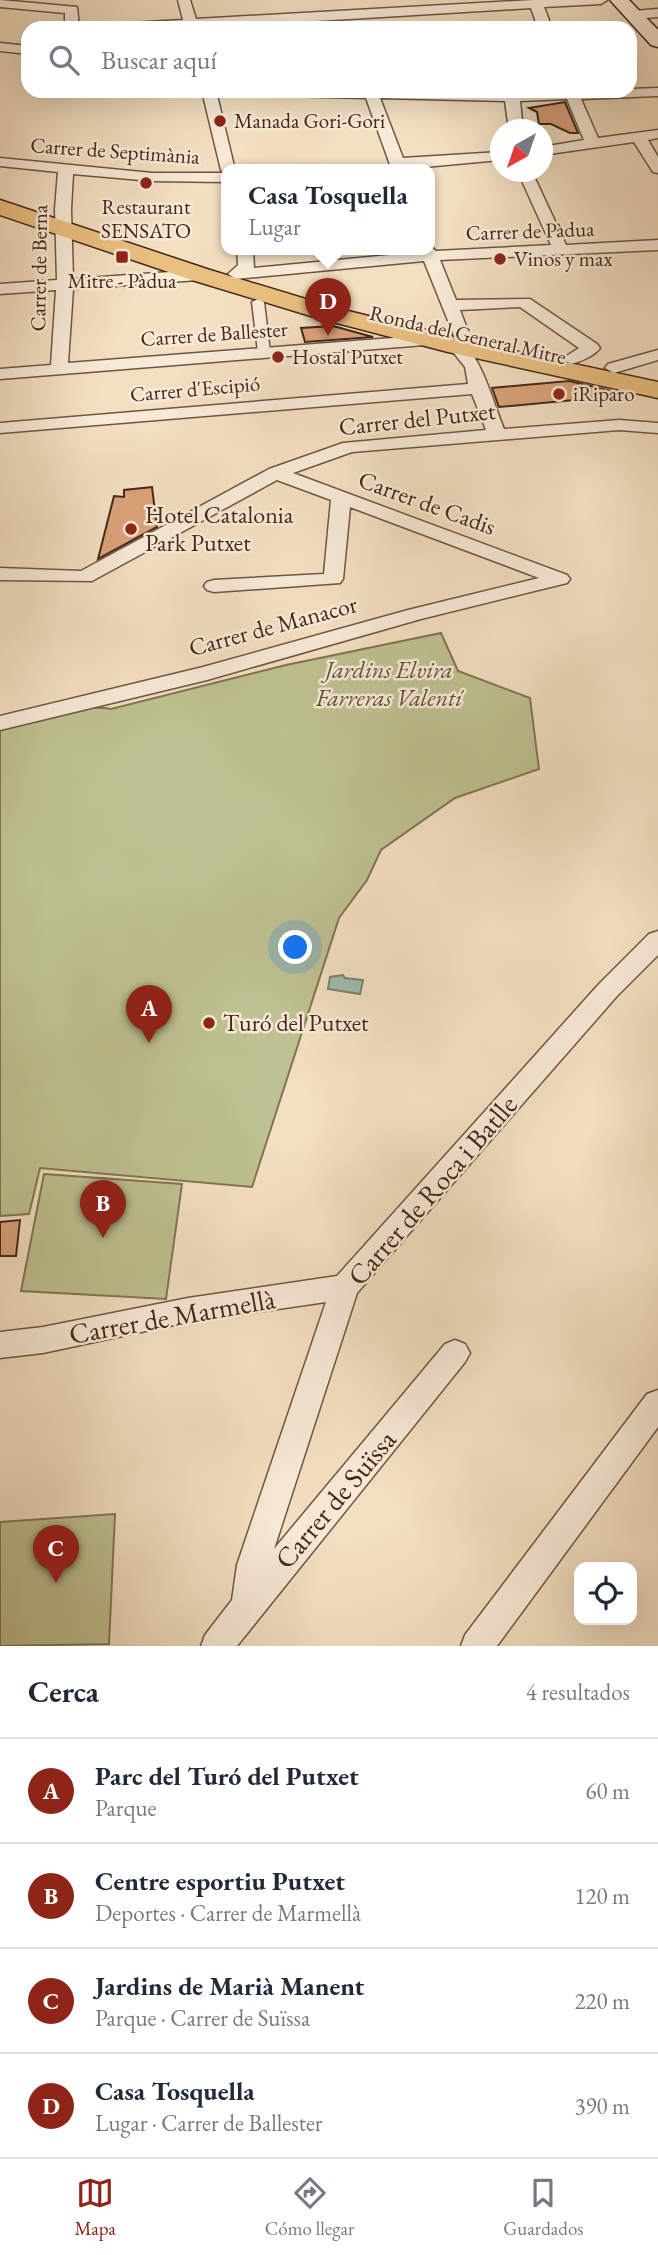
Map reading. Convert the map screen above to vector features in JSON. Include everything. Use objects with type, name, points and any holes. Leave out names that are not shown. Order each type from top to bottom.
[{"type":"main road","points":[[619,0],[658,41]]},
{"type":"main road","name":"Ronda del General Mitre","points":[[0,195],[63,223],[198,275],[325,313],[431,340],[459,340],[658,377]]},
{"type":"main road","name":"Ronda del General Mitre","points":[[0,207],[240,262],[459,340],[658,390]]},
{"type":"main road","points":[[198,275],[240,262]]},
{"type":"street","points":[[184,0],[190,21]]},
{"type":"street","points":[[335,0],[343,21]]},
{"type":"street","points":[[353,21],[601,0]]},
{"type":"street","points":[[0,3],[46,3],[72,10],[72,21]]},
{"type":"street","points":[[536,4],[542,21]]},
{"type":"street","points":[[633,15],[658,13]]},
{"type":"street","points":[[0,62],[6,48]]},
{"type":"street","points":[[637,92],[658,92]]},
{"type":"street","points":[[211,98],[227,164]]},
{"type":"street","points":[[372,98],[398,164]]},
{"type":"street","points":[[511,98],[514,119]]},
{"type":"street","points":[[574,98],[592,142]]},
{"type":"street","points":[[553,149],[658,134]]},
{"type":"street","points":[[638,136],[658,169]]},
{"type":"street","points":[[419,164],[490,157]]},
{"type":"street","name":"Carrer de Septimània","points":[[0,163],[152,177],[221,178]]},
{"type":"street","name":"Carrer de Berna","points":[[59,369],[65,285],[63,223],[66,169]]},
{"type":"street","points":[[530,182],[561,251]]},
{"type":"street","name":"Carrer de Pàdua","points":[[435,253],[561,251],[658,245]]},
{"type":"street","name":"Carrer de Pàdua","points":[[240,262],[387,255]]},
{"type":"street","points":[[430,255],[450,305],[459,340],[473,366],[478,388],[497,435]]},
{"type":"street","points":[[0,289],[198,275]]},
{"type":"street","points":[[258,302],[264,352]]},
{"type":"street","points":[[450,305],[524,302],[591,348],[571,359]]},
{"type":"street","name":"Carrer de Ballester","points":[[0,374],[431,340]]},
{"type":"street","points":[[614,369],[658,355]]},
{"type":"street","name":"Carrer d'Escipió","points":[[0,428],[478,388]]},
{"type":"street","name":"Carrer del Putxet","points":[[0,574],[85,577],[276,473],[349,447],[619,425],[658,428]]},
{"type":"street","name":"Carrer de Cadis","points":[[276,473],[561,579]]},
{"type":"street","points":[[214,586],[333,579],[341,498]]},
{"type":"street","name":"Carrer de Manacor","points":[[0,723],[207,673],[415,614],[561,579]]},
{"type":"street","name":"Carrer de Roca i Batlle","points":[[247,1606],[253,1565],[345,1287],[608,990],[658,940]]},
{"type":"street","name":"Carrer de Marmellà","points":[[0,1345],[43,1340],[188,1310],[345,1287]]},
{"type":"street","name":"Carrer de Suïssa","points":[[217,1646],[455,1353]]},
{"type":"street","points":[[477,1646],[658,1404]]},
{"type":"green space","name":"Jardins Elvira Farreras Valentí","points":[[441,633],[458,671],[530,698],[539,769],[455,798],[381,850],[367,880],[339,918],[252,1187],[40,1168],[29,1214],[0,1216],[0,730],[71,711],[111,709],[286,665]]},
{"type":"green space","points":[[44,1174],[182,1184],[166,1299],[21,1291]]},
{"type":"green space","points":[[115,1514],[109,1644],[0,1646],[0,1522]]},
{"type":"shaded area","points":[[343,975],[345,978],[363,980],[360,994],[328,989],[330,977]]},
{"type":"building","points":[[565,102],[578,133],[570,133],[553,125],[553,119],[538,119],[537,112],[529,108]]},
{"type":"building","points":[[333,326],[373,337],[305,342],[301,328]]},
{"type":"building","name":"iRiparo","points":[[569,381],[628,395],[499,407],[492,388]]},
{"type":"building","name":"Hotel Catalonia Park Putxet","points":[[152,487],[157,527],[98,559],[114,496],[124,497],[124,490]]},
{"type":"building","points":[[20,1220],[16,1256],[0,1256],[0,1222]]},
{"type":"place","name":"Manada Gori-Gori","points":[[220,121]]},
{"type":"place","name":"Restaurant SENSATO","points":[[146,183]]},
{"type":"place","name":"Mitre - Pàdua","points":[[122,257]]},
{"type":"place","name":"Vinos y max","points":[[500,259]]},
{"type":"place","name":"Casa Tosquella","points":[[328,336]]},
{"type":"place","name":"Hostal Putxet","points":[[278,357]]},
{"type":"place","name":"iRiparo","points":[[559,394]]},
{"type":"place","name":"Hotel Catalonia Park Putxet","points":[[131,529]]},
{"type":"place","name":"Turó del Putxet","points":[[209,1023]]},
{"type":"place","name":"Parc del Turó del Putxet","points":[[149,1043]]},
{"type":"place","name":"Centre esportiu Putxet","points":[[103,1238]]},
{"type":"place","name":"Jardins de Marià Manent","points":[[56,1583]]}]
